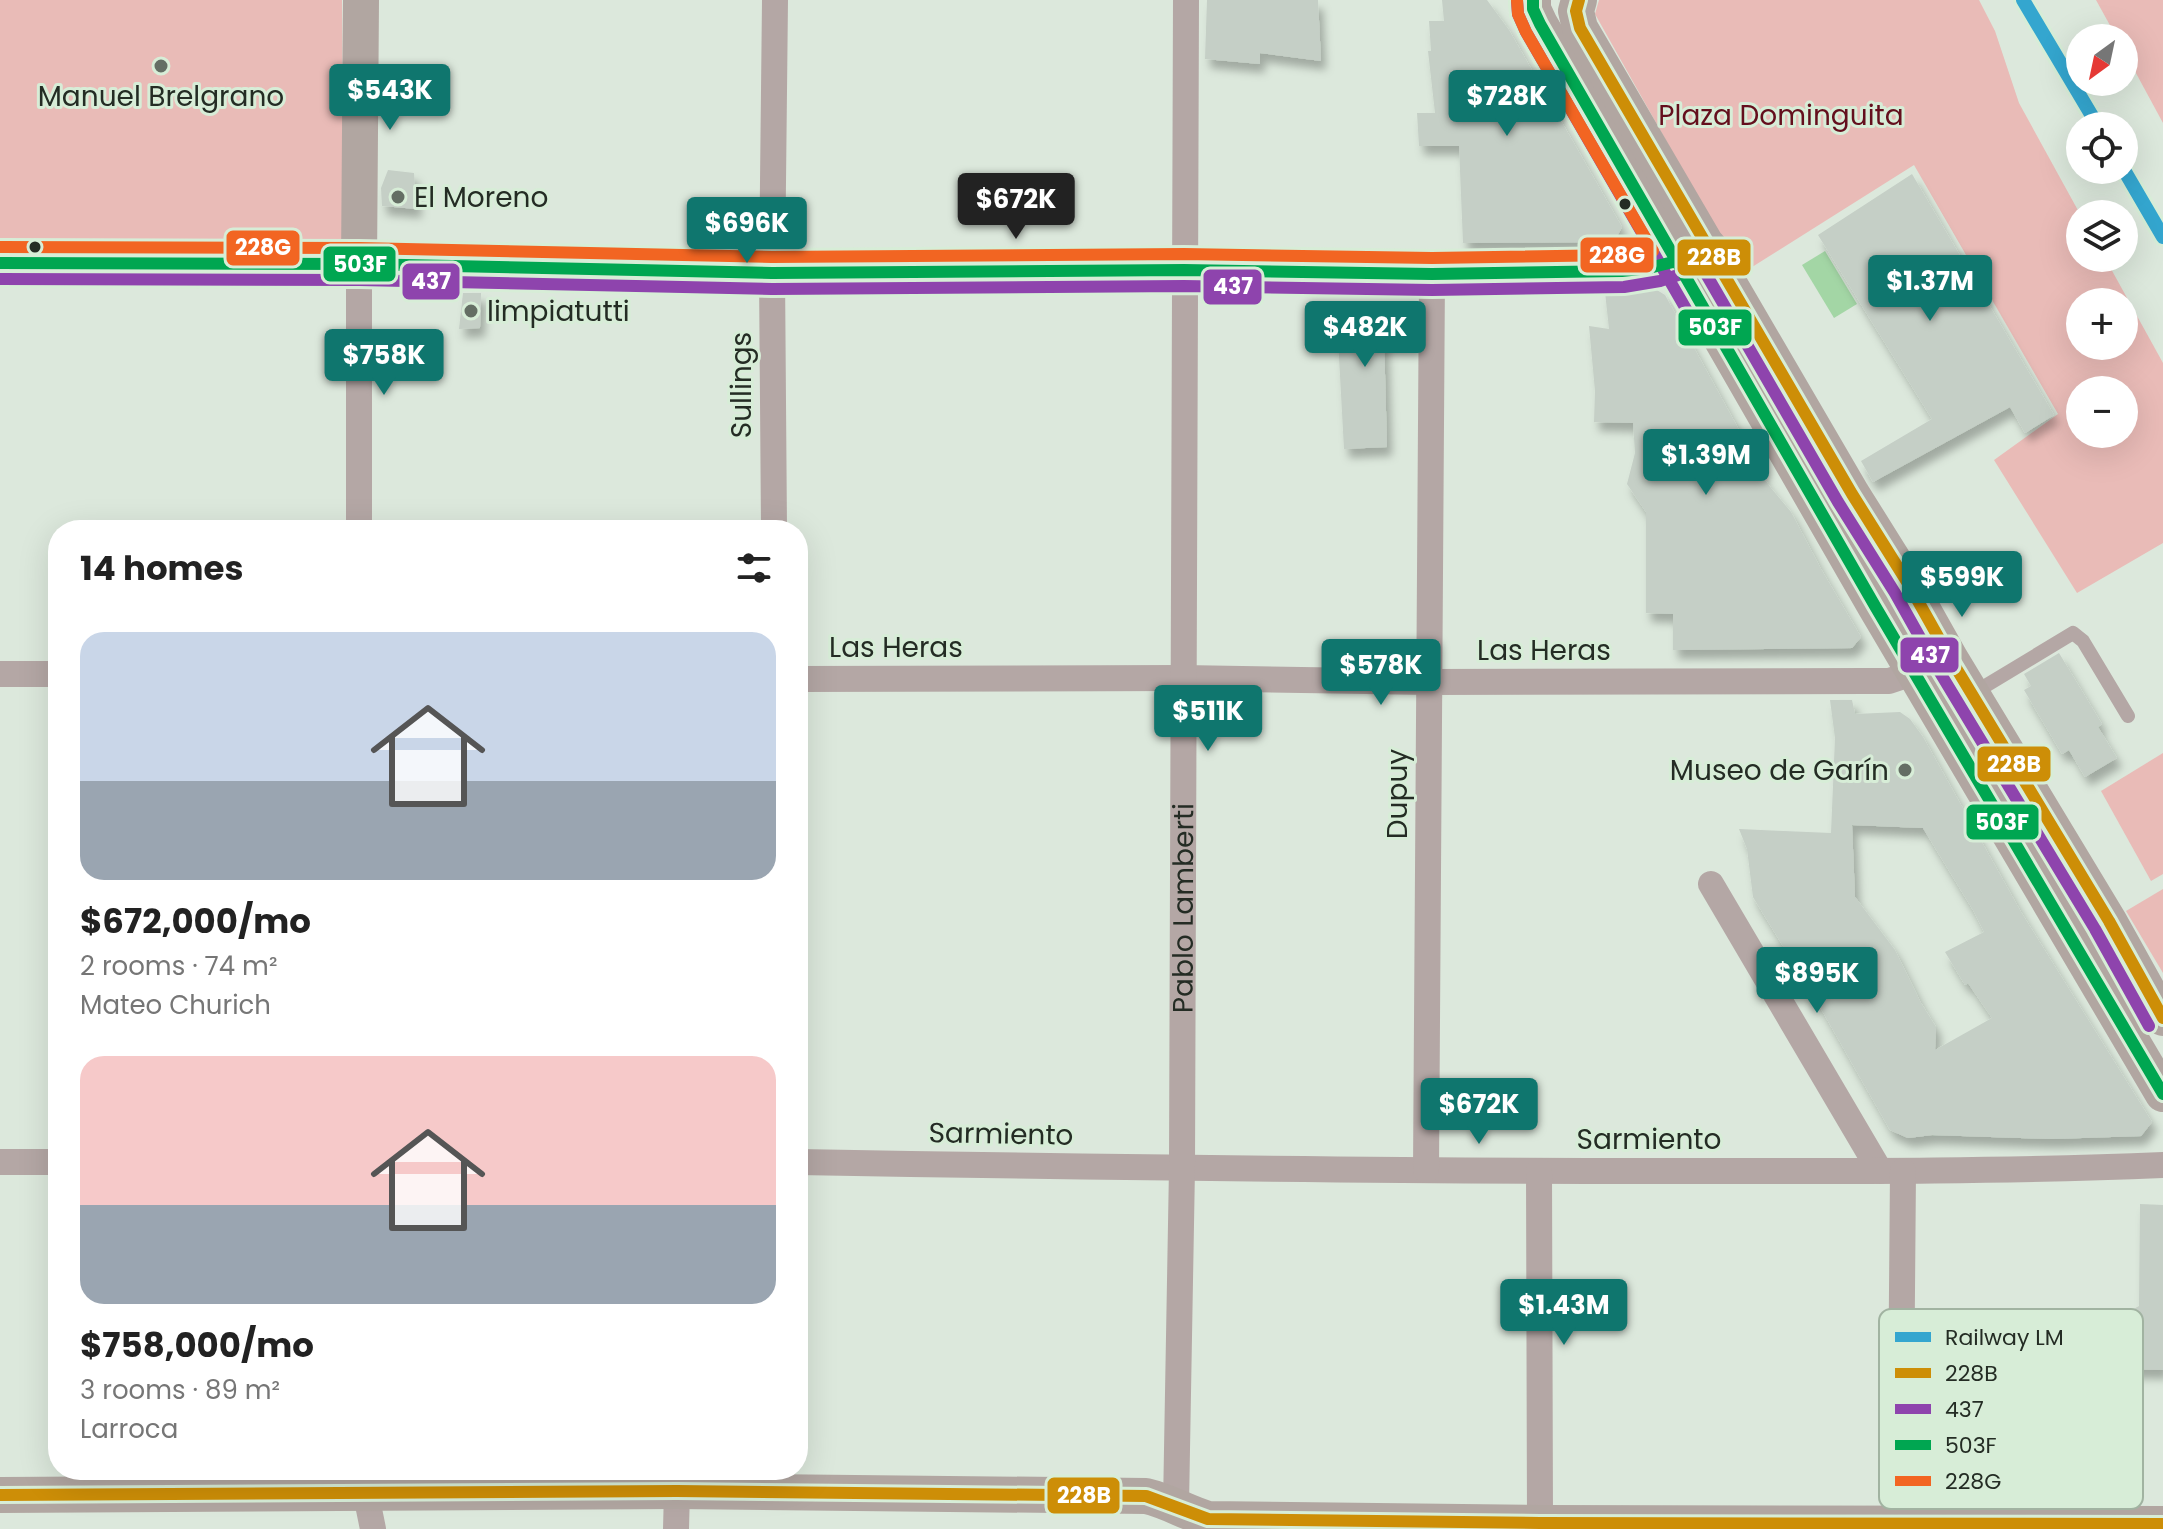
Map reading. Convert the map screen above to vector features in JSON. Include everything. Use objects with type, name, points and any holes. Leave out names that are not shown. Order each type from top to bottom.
[{"type":"street","points":[[359,520],[361,0]]},
{"type":"street","name":"Sullings","points":[[774,520],[772,273],[775,0]]},
{"type":"street","name":"Pablo Lamberti","points":[[1176,1518],[1182,1168],[1186,0]]},
{"type":"street","points":[[1533,0],[1533,9],[1540,24],[1909,585],[2109,921],[2163,1018]]},
{"type":"street","points":[[1579,0],[1576,11],[1580,28],[1693,254],[1768,422],[2163,1094]]},
{"type":"street","points":[[0,263],[359,264],[772,273],[1184,270],[1432,274],[1622,271],[1649,268],[1693,254]]},
{"type":"street","name":"Dupuy","points":[[1426,1170],[1432,274]]},
{"type":"street","name":"Las Heras","points":[[808,679],[1889,681],[1950,658]]},
{"type":"street","points":[[0,674],[48,674]]},
{"type":"street","points":[[1711,884],[1892,1171],[1895,1309]]},
{"type":"street","points":[[0,1162],[48,1162]]},
{"type":"street","name":"Sarmiento","points":[[808,1162],[1539,1171],[1892,1171],[2163,1165]]},
{"type":"street","points":[[1539,1171],[1540,1526]]},
{"type":"street","points":[[0,1495],[364,1482],[677,1491],[766,1481],[1146,1496],[1176,1518],[1193,1515],[1208,1519],[1540,1526],[2163,1524]]},
{"type":"street","points":[[364,1482],[373,1529]]},
{"type":"street","points":[[676,1529],[677,1491]]},
{"type":"lane","points":[[1972,694],[2073,633],[2083,641],[2128,716]]},
{"type":"green space","points":[[0,0],[342,0],[344,236],[340,244],[332,247],[0,249]]},
{"type":"green space","name":"Plaza Dominguita","points":[[1599,0],[1979,0],[1995,31],[2019,103],[2072,200],[2066,200],[2066,272],[2113,272],[2122,288],[2066,288],[2066,360],[2138,360],[2138,318],[2163,363],[2163,543],[2077,593],[1994,460],[2058,414],[1914,165],[1741,274],[1595,14]]},
{"type":"green space","points":[[2096,0],[2163,0],[2163,123],[2138,77],[2138,24],[2109,24]]},
{"type":"green space","points":[[2163,753],[2163,874],[2151,881],[2101,791]]},
{"type":"green space","points":[[2163,889],[2163,973],[2126,911]]},
{"type":"shaded area","points":[[1825,251],[1857,304],[1834,318],[1802,265]]},
{"type":"building","points":[[1207,0],[1318,0],[1321,61],[1260,53],[1260,64],[1205,59]]},
{"type":"building","points":[[1442,0],[1487,0],[1509,30],[1622,227],[1614,242],[1463,243],[1459,146],[1419,146],[1417,113],[1435,113],[1428,51],[1431,51],[1429,21],[1444,21]]},
{"type":"building","name":"El Moreno","points":[[388,170],[414,173],[417,209],[382,206],[381,188]]},
{"type":"building","points":[[1912,174],[2054,415],[2025,433],[2010,407],[1873,482],[1861,461],[1932,419],[1818,235]]},
{"type":"building","points":[[1652,287],[1665,295],[1738,428],[1749,458],[1791,512],[1861,637],[1852,648],[1673,650],[1673,614],[1646,613],[1646,512],[1627,484],[1635,453],[1633,423],[1594,422],[1595,391],[1589,326],[1609,329],[1605,292]]},
{"type":"building","name":"limpiatutti","points":[[463,293],[481,293],[480,328],[459,329]]},
{"type":"building","points":[[1336,302],[1403,303],[1401,338],[1384,337],[1387,447],[1344,449]]},
{"type":"building","points":[[2059,653],[2102,724],[2098,727],[2117,758],[2085,777],[2069,750],[2062,754],[2024,690],[2031,686],[2024,674]]},
{"type":"building","points":[[1830,700],[1852,700],[1855,714],[1900,712],[1910,719],[2021,912],[2152,1122],[2141,1136],[2052,1139],[1932,1135],[1908,1138],[1890,1130],[1753,897],[1747,849],[1739,829],[1831,833],[1835,738]],"holes":[[[1852,825],[1923,828],[1984,932],[1945,952],[1965,985],[1968,983],[1992,1018],[1935,1050],[1936,1027],[1895,950],[1855,897]]]},
{"type":"building","points":[[2140,1204],[2163,1205],[2163,1370],[2143,1370],[2143,1309],[2134,1309],[2139,1306]]},
{"type":"rail line","name":"LM","points":[[2023,0],[2090,112]]},
{"type":"rail line","name":"LM","points":[[2132,184],[2163,237]]},
{"type":"transit line","name":"437","points":[[1517,0],[1518,14],[1526,32],[1697,328]]},
{"type":"transit line","name":"228G","points":[[0,247],[359,248],[772,257],[1184,254],[1432,258],[1621,255],[1653,251],[1526,32],[1518,14],[1517,0]]},
{"type":"transit line","name":"503F","points":[[1533,0],[1533,9],[1540,24],[1875,606],[2163,1094]]},
{"type":"transit line","name":"228B","points":[[1579,0],[1576,11],[1580,28],[1852,494],[2109,921],[2163,1018]]},
{"type":"transit line","name":"503F","points":[[0,263],[359,264],[772,273],[1184,270],[1432,274],[1622,271],[1677,261]]},
{"type":"transit line","name":"437","points":[[0,279],[359,280],[772,289],[1184,286],[1432,290],[1624,287],[1660,281],[1702,267],[1838,502],[2095,929],[2149,1026]]},
{"type":"transit line","name":"228B","points":[[0,1495],[677,1491],[1146,1496],[1208,1519],[2163,1524]]},
{"type":"place","name":"Manuel Brelgrano","points":[[161,66]]},
{"type":"place","name":"El Moreno","points":[[398,197]]},
{"type":"place","name":"limpiatutti","points":[[471,311]]},
{"type":"place","name":"Museo de Garín","points":[[1905,770]]}]
